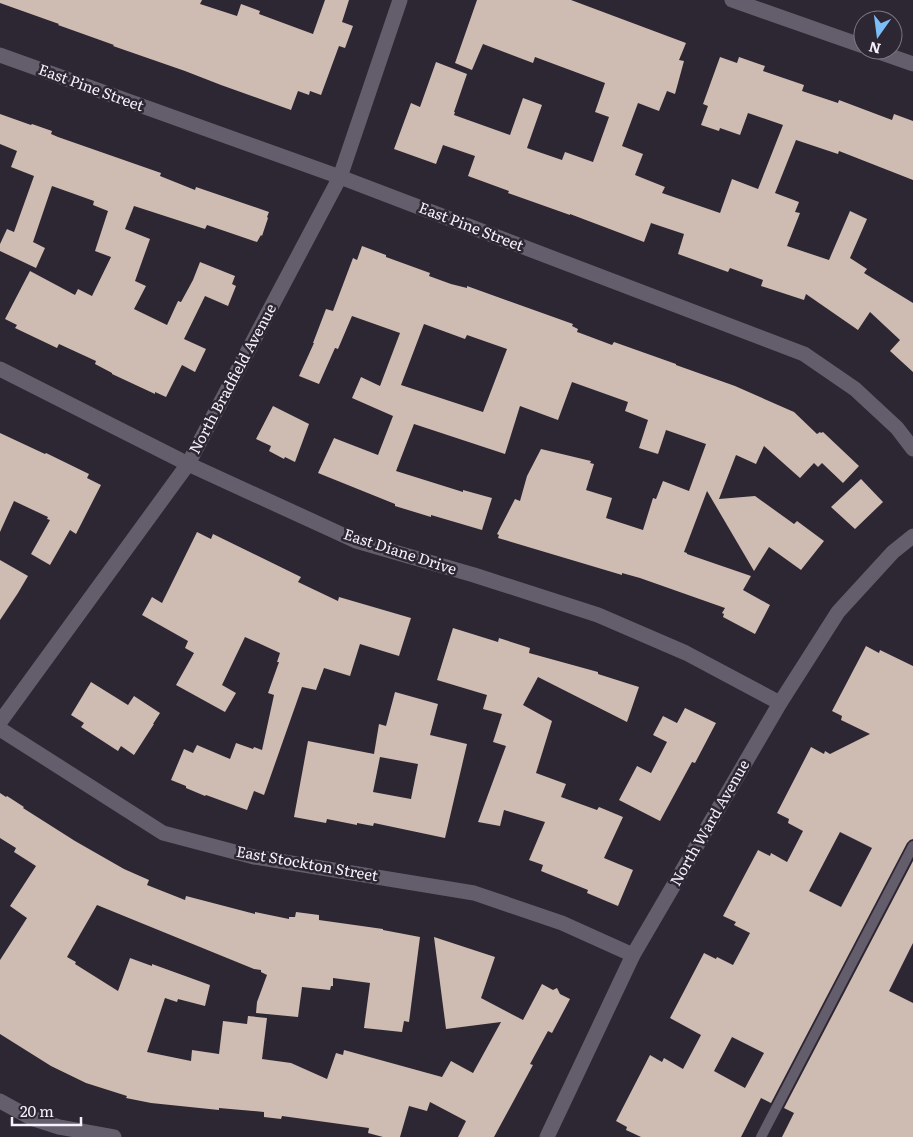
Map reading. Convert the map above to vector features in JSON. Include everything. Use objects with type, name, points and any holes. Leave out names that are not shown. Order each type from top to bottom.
[{"type":"street","name":"North Bradfield Avenue","points":[[0,722],[188,464],[340,177],[400,0]]},
{"type":"street","points":[[732,0],[853,42]]},
{"type":"street","name":"East Pine Street","points":[[0,55],[340,177],[804,354],[855,389],[897,428],[913,449]]},
{"type":"street","name":"East Diane Drive","points":[[0,369],[188,464],[356,541],[474,575],[598,615],[686,653],[780,703]]},
{"type":"street","name":"North Ward Avenue","points":[[547,1137],[632,955],[780,703],[838,612],[893,552],[913,536]]},
{"type":"street","name":"East Stockton Street","points":[[0,729],[163,833],[254,856],[474,893],[562,923],[632,955]]},
{"type":"street","points":[[0,1100],[31,1118],[40,1121],[59,1127],[114,1137]]},
{"type":"lane","points":[[761,1137],[913,846]]},
{"type":"building","points":[[0,0],[202,0],[200,4],[237,16],[241,4],[260,11],[259,14],[313,34],[325,0],[349,0],[342,22],[353,26],[345,48],[339,46],[321,95],[310,91],[309,95],[298,91],[291,110],[113,46],[0,3]]},
{"type":"building","points":[[477,0],[571,0],[686,43],[679,60],[684,61],[675,94],[667,91],[659,111],[638,103],[622,146],[643,154],[635,175],[665,187],[662,193],[720,213],[732,179],[758,189],[783,125],[748,113],[740,135],[720,128],[719,131],[701,125],[708,106],[703,104],[720,57],[737,63],[739,57],[765,66],[763,71],[804,85],[802,91],[838,103],[839,100],[892,120],[894,114],[913,121],[913,180],[839,151],[838,154],[796,140],[775,193],[799,202],[795,212],[800,213],[787,246],[829,260],[850,211],[867,219],[850,258],[867,269],[864,273],[913,303],[913,372],[890,351],[900,340],[870,312],[858,330],[806,294],[804,300],[761,286],[763,280],[730,268],[728,272],[678,254],[684,234],[651,223],[644,242],[508,193],[509,191],[468,176],[475,156],[443,145],[436,164],[394,149],[411,103],[420,107],[436,62],[467,74],[454,115],[510,135],[523,98],[542,105],[527,148],[562,160],[565,152],[593,162],[609,117],[595,112],[605,83],[535,57],[533,63],[483,44],[472,70],[455,63]]},
{"type":"building","points":[[0,114],[52,131],[51,134],[58,137],[161,173],[160,176],[195,190],[196,187],[269,212],[262,236],[257,242],[207,225],[205,229],[134,206],[125,229],[150,239],[135,281],[146,286],[134,309],[167,325],[178,301],[181,302],[193,280],[200,262],[235,276],[232,284],[236,286],[228,306],[205,296],[184,339],[206,349],[195,372],[182,365],[166,397],[155,392],[155,394],[112,374],[95,364],[96,361],[59,344],[57,348],[15,328],[17,325],[5,319],[30,271],[75,295],[78,289],[92,296],[111,257],[95,251],[108,211],[93,205],[94,201],[52,186],[33,242],[45,248],[36,268],[0,251],[0,244],[7,229],[14,232],[34,176],[11,167],[17,151],[0,144]]},
{"type":"building","points":[[362,246],[430,273],[429,276],[451,284],[467,288],[467,286],[573,324],[572,326],[578,329],[577,332],[612,345],[614,342],[735,386],[794,412],[817,434],[823,432],[859,466],[843,483],[822,463],[818,467],[814,463],[800,478],[764,446],[756,464],[736,455],[719,499],[755,496],[794,524],[797,521],[824,541],[801,570],[769,547],[754,571],[707,491],[684,552],[751,576],[743,590],[770,605],[755,634],[723,617],[724,614],[722,613],[725,608],[640,578],[622,573],[622,575],[498,538],[499,535],[497,534],[515,499],[520,501],[527,476],[541,449],[591,461],[590,463],[594,464],[586,490],[612,498],[606,518],[643,530],[653,498],[656,499],[663,481],[689,491],[706,444],[666,430],[658,454],[639,448],[648,420],[625,411],[628,402],[572,382],[558,420],[520,406],[505,454],[414,424],[396,471],[463,492],[463,490],[492,498],[482,530],[395,506],[395,504],[318,473],[334,438],[378,455],[393,416],[352,398],[361,377],[380,386],[400,333],[352,316],[338,349],[335,348],[319,384],[299,376],[314,343],[326,309],[333,311],[353,258],[357,260]],"holes":[[[424,324],[465,339],[467,335],[507,349],[483,412],[401,385]]]},
{"type":"building","points":[[273,406],[309,424],[295,462],[285,457],[284,459],[269,451],[271,446],[256,439]]},
{"type":"building","points":[[0,433],[89,474],[87,478],[101,485],[76,534],[70,530],[50,565],[31,554],[50,520],[47,519],[48,517],[14,501],[0,532]]},
{"type":"building","points":[[861,479],[883,502],[855,529],[831,507]]},
{"type":"building","points":[[197,532],[211,539],[213,534],[301,577],[298,582],[338,601],[339,597],[411,618],[399,656],[360,644],[350,676],[324,668],[316,690],[302,687],[264,795],[254,791],[247,810],[205,796],[171,780],[184,749],[193,753],[197,745],[230,759],[236,743],[262,750],[274,695],[268,693],[279,662],[277,662],[280,653],[245,637],[222,685],[236,693],[225,712],[176,685],[194,653],[185,648],[188,641],[142,615],[152,597],[162,603]]},
{"type":"building","points":[[0,560],[28,576],[0,620]]},
{"type":"building","points":[[453,628],[498,642],[499,638],[530,648],[529,653],[598,672],[598,674],[639,687],[627,722],[538,677],[523,705],[552,721],[536,773],[566,784],[561,797],[597,810],[599,807],[623,817],[604,858],[633,870],[618,906],[587,893],[588,890],[541,871],[543,865],[529,860],[545,822],[504,810],[500,826],[478,822],[506,746],[493,742],[502,714],[483,709],[487,695],[437,680]]},
{"type":"building","points":[[866,646],[879,653],[880,650],[913,666],[913,839],[907,843],[771,1103],[761,1098],[741,1137],[641,1137],[626,1130],[627,1127],[616,1121],[650,1055],[662,1062],[664,1058],[683,1069],[701,1035],[670,1018],[704,953],[733,965],[750,933],[734,925],[736,922],[723,916],[758,850],[770,856],[771,853],[787,862],[803,831],[788,823],[789,819],[777,813],[811,747],[824,754],[825,751],[830,754],[870,734],[841,720],[842,716],[832,711]],"holes":[[[840,832],[872,848],[841,907],[809,891]],[[732,1037],[764,1053],[745,1088],[714,1071]]]},
{"type":"building","points":[[91,682],[128,705],[134,696],[160,713],[134,755],[121,746],[118,751],[81,727],[84,723],[71,715]]},
{"type":"building","points":[[395,692],[438,704],[430,735],[467,744],[445,838],[374,823],[373,826],[357,823],[357,825],[327,819],[326,823],[294,817],[308,741],[374,754],[379,724],[386,726]],"holes":[[[380,757],[418,764],[411,799],[373,792]]]},
{"type":"building","points":[[685,708],[716,723],[695,763],[692,762],[660,821],[619,800],[637,766],[651,773],[667,742],[653,735],[663,716],[677,723]]},
{"type":"building","points":[[0,793],[75,841],[124,869],[149,880],[147,885],[185,900],[186,896],[255,914],[255,912],[289,919],[289,917],[295,917],[296,912],[319,915],[319,920],[383,929],[420,937],[409,1022],[404,1021],[402,1032],[364,1028],[370,983],[333,978],[333,986],[331,986],[330,990],[302,987],[298,1017],[256,1013],[257,1002],[267,975],[261,972],[261,970],[254,969],[97,905],[67,957],[76,962],[75,964],[118,991],[130,958],[210,985],[205,1006],[178,999],[177,1002],[165,998],[147,1052],[191,1061],[192,1050],[219,1054],[223,1021],[247,1024],[248,1016],[267,1018],[262,1059],[291,1063],[327,1079],[336,1053],[343,1055],[344,1050],[442,1077],[451,1061],[473,1073],[501,1022],[446,1029],[434,937],[495,957],[481,998],[523,1020],[542,984],[553,990],[557,988],[560,994],[570,999],[552,1033],[548,1031],[530,1064],[533,1065],[494,1137],[458,1137],[466,1121],[430,1102],[427,1111],[409,1106],[400,1137],[383,1137],[368,1133],[369,1128],[282,1116],[281,1119],[264,1117],[264,1112],[219,1108],[219,1110],[151,1103],[126,1098],[127,1096],[86,1083],[51,1066],[0,1034],[0,960],[27,918],[10,906],[36,866],[14,852],[16,848],[0,838]]},
{"type":"building","points":[[913,861],[913,943],[889,991],[913,1003],[913,1137],[782,1137],[794,1113],[784,1108]]}]
